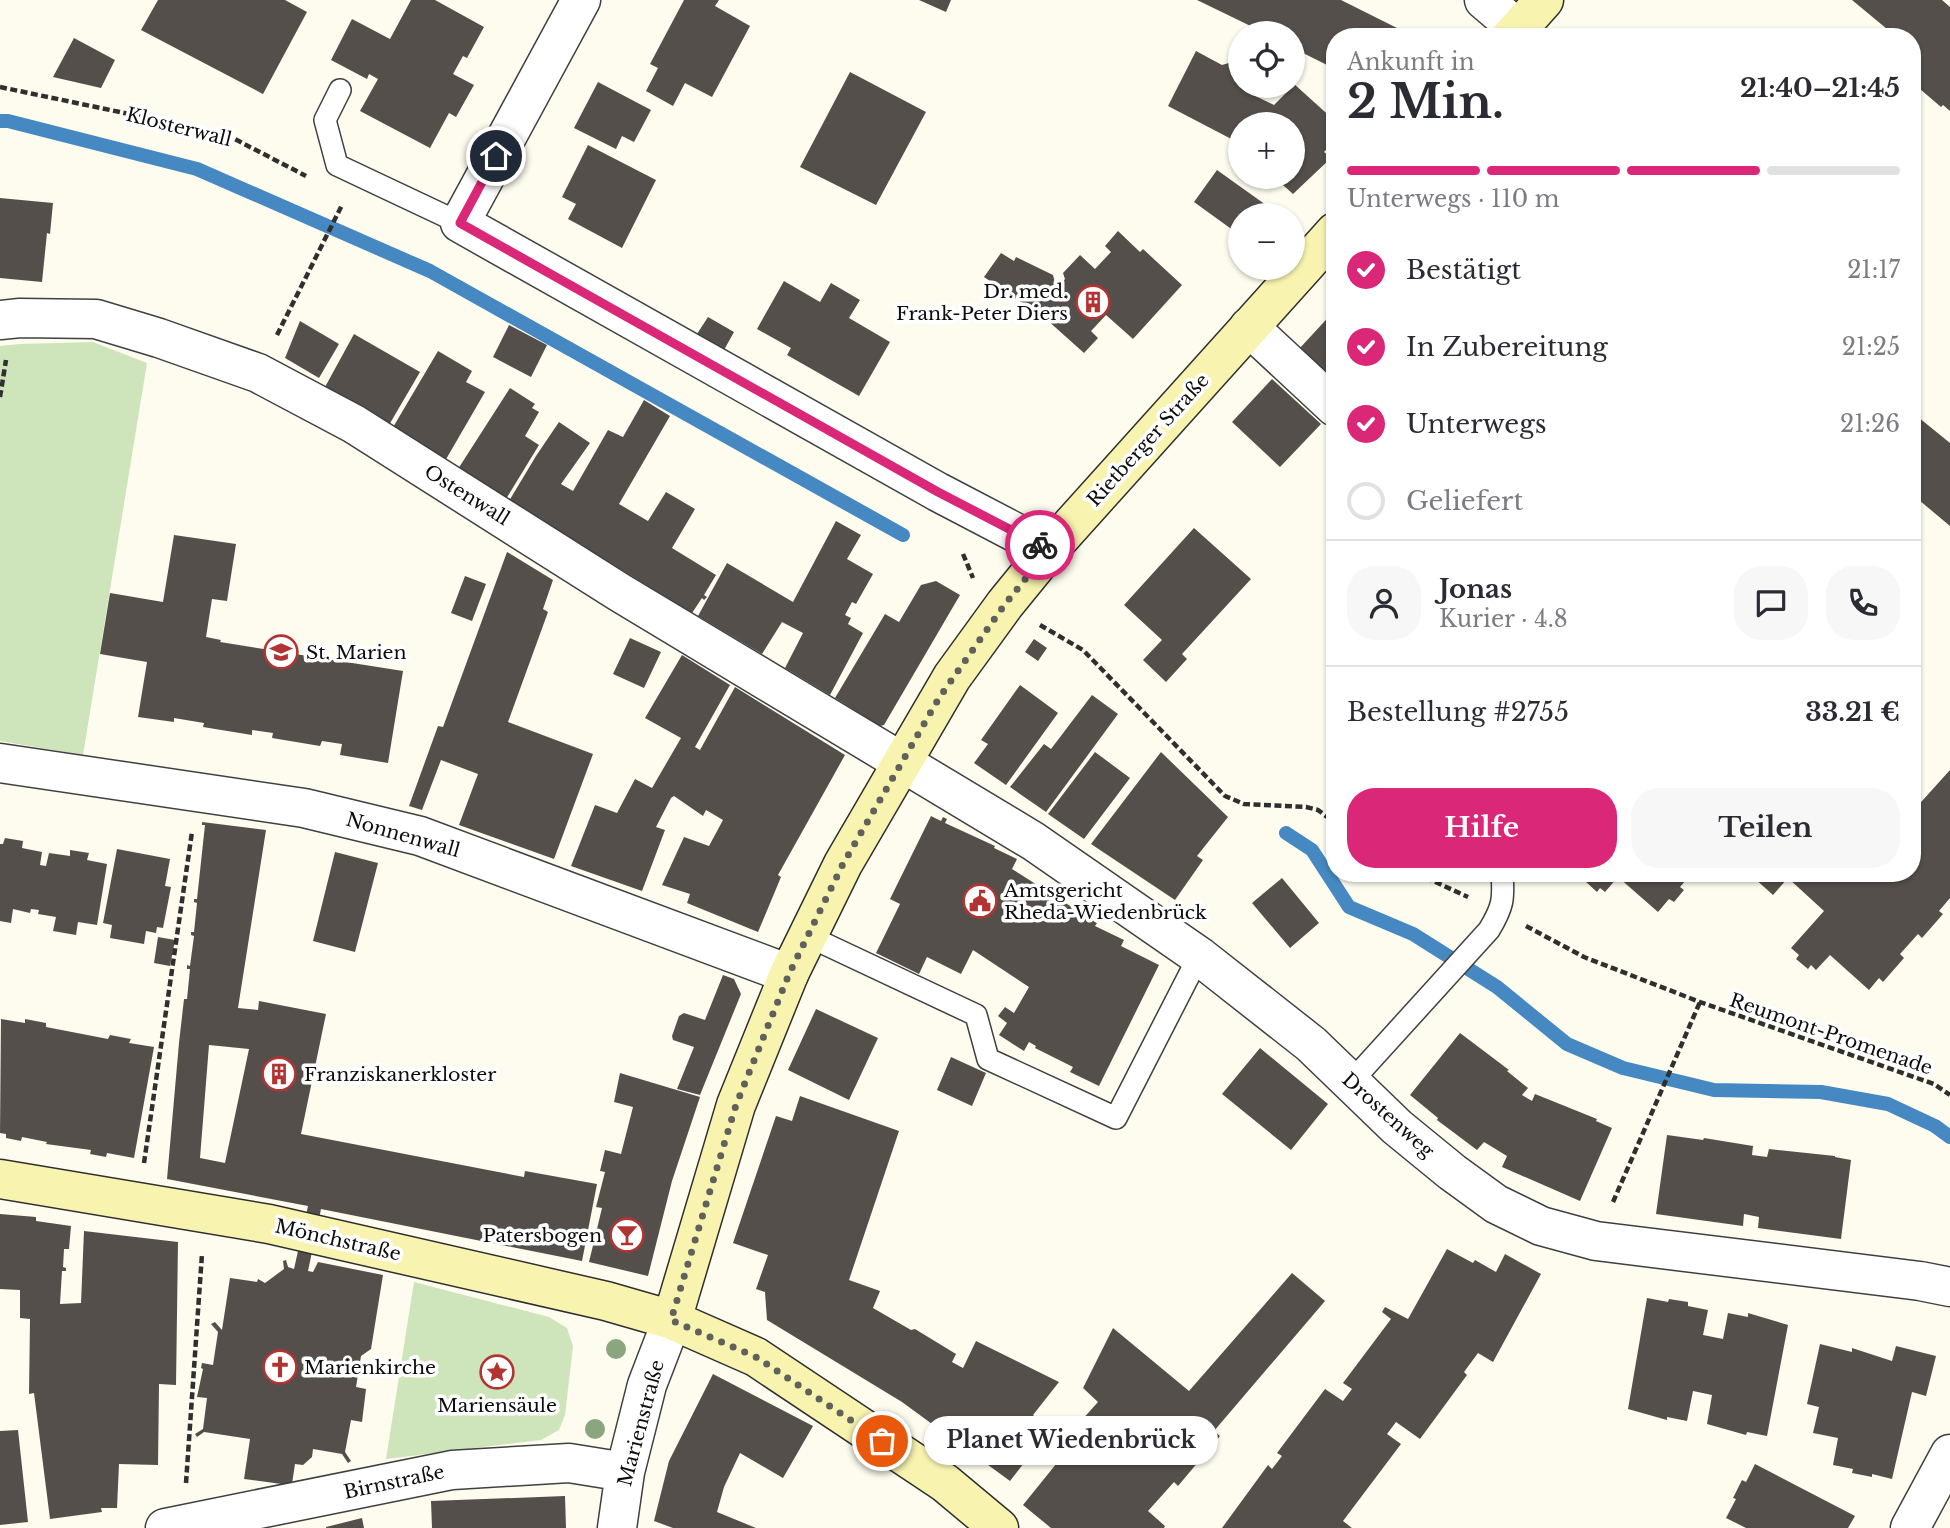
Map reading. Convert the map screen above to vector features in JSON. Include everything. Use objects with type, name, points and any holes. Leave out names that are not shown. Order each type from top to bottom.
[{"type":"street","points":[[581,0],[460,223],[926,485],[1049,550]]},
{"type":"street","points":[[1484,0],[1509,28]]},
{"type":"street","points":[[1519,28],[1544,0]]},
{"type":"street","name":"Rietberger Straße","points":[[671,1320],[736,1105],[789,974],[843,864],[952,677],[1005,604],[1049,550],[1326,242]]},
{"type":"street","name":"Ostenwall","points":[[0,320],[96,319],[258,373],[354,424],[619,592],[901,761]]},
{"type":"street","points":[[1249,327],[1326,399]]},
{"type":"street","name":"Drostenweg","points":[[901,761],[1033,841],[1199,956],[1311,1044],[1397,1128],[1496,1204],[1541,1226],[1596,1241],[1950,1287]]},
{"type":"street","name":"Nonnenwall","points":[[0,763],[304,808],[420,836],[789,974]]},
{"type":"street","name":"Mönchstraße","points":[[0,1179],[269,1224],[593,1297],[671,1320],[756,1357],[945,1483],[999,1528]]},
{"type":"street","name":"Marienstraße","points":[[617,1528],[625,1472],[647,1385],[671,1320]]},
{"type":"street","points":[[1910,1528],[1950,1454]]},
{"type":"street","name":"Birnstraße","points":[[174,1527],[452,1470],[569,1463],[625,1472]]},
{"type":"lane","points":[[340,90],[324,120],[337,165],[460,223]]},
{"type":"lane","points":[[1351,1082],[1489,930],[1500,911],[1504,897],[1503,882]]},
{"type":"lane","points":[[808,936],[976,1015],[988,1059],[1116,1118],[1199,956]]},
{"type":"path","name":"Klosterwall","points":[[0,87],[225,134],[310,178]]},
{"type":"path","points":[[258,373],[338,214]]},
{"type":"path","points":[[1005,604],[1083,650],[1225,796],[1244,804],[1306,807],[1318,810],[1326,816]]},
{"type":"path","points":[[138,1202],[198,792]]},
{"type":"path","name":"Reumont-Promenade","points":[[1436,882],[1500,911],[1584,957],[1700,1002],[1934,1084],[1950,1096]]},
{"type":"path","name":"Reumont-Promenade","points":[[1596,1241],[1700,1002]]},
{"type":"path","points":[[174,1527],[204,1214]]},
{"type":"green space","points":[[93,342],[147,363],[83,755],[0,741],[0,346]]},
{"type":"green space","points":[[414,1282],[549,1317],[567,1328],[573,1346],[565,1415],[559,1430],[541,1440],[386,1459]]},
{"type":"building","points":[[158,0],[285,0],[307,12],[263,94],[141,30]]},
{"type":"building","points":[[411,0],[435,0],[484,27],[467,58],[463,56],[453,74],[474,85],[456,117],[449,113],[430,148],[360,111],[378,79],[369,74],[367,79],[331,60],[352,19],[390,39]]},
{"type":"building","points":[[684,0],[719,0],[715,6],[750,26],[712,97],[685,83],[673,106],[646,91],[658,68],[650,64]]},
{"type":"building","points":[[919,0],[951,0],[946,12]]},
{"type":"building","points":[[1197,0],[1341,0],[1397,28],[1326,28],[1326,64],[1305,54],[1305,21],[1240,21]]},
{"type":"building","points":[[1852,0],[1942,0],[1950,7],[1950,111],[1921,90],[1921,28],[1886,28]]},
{"type":"building","points":[[74,38],[115,60],[101,88],[53,77]]},
{"type":"building","points":[[1196,51],[1222,65],[1228,63],[1228,98],[1259,98],[1274,105],[1281,98],[1305,98],[1305,94],[1326,113],[1326,163],[1305,183],[1305,112],[1228,112],[1228,137],[1168,106]]},
{"type":"building","points":[[850,72],[926,112],[876,205],[800,167]]},
{"type":"building","points":[[598,82],[651,110],[634,142],[622,136],[616,149],[574,128]]},
{"type":"building","points":[[588,145],[656,180],[622,248],[568,219],[576,204],[562,197]]},
{"type":"building","points":[[1217,170],[1228,178],[1228,189],[1244,189],[1263,203],[1228,203],[1228,227],[1194,202]]},
{"type":"building","points":[[0,198],[53,203],[42,282],[0,278]]},
{"type":"building","name":"Dr. med. Frank-Peter Diers","points":[[1118,231],[1140,252],[1143,249],[1182,285],[1133,339],[1106,315],[1091,331],[1098,338],[1084,353],[1046,319],[984,277],[1001,253],[1014,261],[1016,257],[1053,275],[1055,283],[1061,284],[1065,279],[1063,273],[1080,255],[1095,269],[1111,252],[1105,246]]},
{"type":"building","points":[[784,281],[820,302],[831,283],[860,300],[849,318],[890,342],[859,396],[787,355],[791,348],[757,329]]},
{"type":"building","points":[[708,317],[734,332],[724,350],[697,334]]},
{"type":"building","points":[[1326,320],[1326,374],[1299,349]]},
{"type":"building","points":[[300,321],[339,344],[319,378],[285,358]]},
{"type":"building","points":[[509,325],[547,345],[531,377],[493,357]]},
{"type":"building","points":[[354,334],[420,372],[389,425],[325,387]]},
{"type":"building","points":[[438,351],[472,371],[466,382],[485,392],[445,461],[392,429]]},
{"type":"building","points":[[1272,379],[1321,424],[1280,467],[1232,422]]},
{"type":"building","points":[[510,388],[535,404],[532,408],[539,412],[525,436],[539,445],[506,499],[458,469]]},
{"type":"building","points":[[644,400],[670,416],[619,504],[648,521],[666,492],[695,509],[672,548],[716,575],[704,595],[707,597],[704,600],[702,598],[692,613],[509,501],[559,422],[590,443],[561,484],[573,491],[608,430],[623,437]]},
{"type":"building","points":[[1921,419],[1950,443],[1950,526],[1921,502]]},
{"type":"building","points":[[836,521],[861,535],[847,559],[873,574],[856,604],[852,602],[845,615],[851,618],[848,624],[863,633],[830,695],[785,668],[803,633],[782,622],[762,654],[698,616],[727,563],[793,602]]},
{"type":"building","points":[[1194,528],[1251,579],[1182,654],[1187,659],[1166,682],[1143,660],[1162,640],[1124,605]]},
{"type":"building","points":[[174,535],[236,544],[227,601],[212,599],[206,637],[221,640],[220,642],[403,671],[388,763],[340,755],[342,744],[322,741],[320,746],[272,738],[273,733],[252,730],[252,735],[203,727],[204,723],[174,718],[174,722],[138,717],[147,662],[100,654],[110,593],[163,602]]},
{"type":"building","points":[[507,552],[553,580],[543,609],[548,612],[508,722],[593,754],[554,859],[459,825],[478,774],[441,760],[422,810],[409,806],[438,726],[443,727]]},
{"type":"building","points":[[465,576],[486,584],[472,621],[451,613]]},
{"type":"building","points":[[936,581],[960,595],[884,725],[880,726],[835,698],[885,614],[899,622],[921,585]]},
{"type":"building","points":[[630,638],[661,652],[644,688],[613,674]]},
{"type":"building","points":[[1034,639],[1047,648],[1038,661],[1025,652]]},
{"type":"building","points":[[682,655],[730,685],[695,747],[700,750],[735,687],[845,755],[778,875],[781,877],[758,932],[687,903],[690,894],[662,885],[684,837],[709,846],[723,820],[706,810],[703,816],[674,796],[656,827],[665,830],[642,891],[571,866],[595,805],[617,813],[635,779],[652,788],[681,738],[645,718]]},
{"type":"building","points":[[1020,685],[1058,713],[1006,785],[974,763],[988,744],[981,740]]},
{"type":"building","points":[[1092,695],[1118,714],[1046,812],[1010,787],[1044,744],[1051,749]]},
{"type":"building","points":[[1095,752],[1130,778],[1084,839],[1048,814]]},
{"type":"building","points":[[1161,752],[1228,817],[1197,856],[1203,860],[1175,900],[1091,844]]},
{"type":"building","points":[[1950,770],[1950,898],[1939,911],[1943,914],[1922,938],[1918,934],[1900,954],[1904,958],[1883,982],[1879,978],[1869,990],[1830,955],[1816,970],[1811,965],[1808,969],[1796,959],[1799,955],[1791,948],[1824,911],[1792,882],[1921,882],[1921,802]]},
{"type":"building","points":[[931,816],[941,821],[943,817],[947,819],[945,823],[1017,859],[1012,869],[1097,923],[1095,926],[1124,940],[1121,946],[1159,965],[1099,1086],[1070,1072],[1073,1067],[1035,1048],[1036,1046],[1029,1042],[1024,1051],[999,1035],[1007,1023],[998,1016],[1005,1007],[1014,1013],[1029,987],[973,950],[961,974],[927,957],[919,974],[876,953],[900,904],[890,899]]},
{"type":"building","points":[[202,822],[266,830],[238,1008],[258,1010],[259,1001],[326,1014],[301,1134],[524,1177],[525,1171],[597,1184],[582,1261],[321,1209],[308,1271],[313,1272],[318,1262],[383,1275],[371,1349],[361,1356],[356,1387],[366,1389],[362,1422],[351,1420],[345,1452],[351,1461],[348,1463],[342,1454],[313,1449],[312,1457],[303,1465],[295,1464],[292,1484],[289,1485],[244,1479],[250,1439],[204,1432],[197,1437],[195,1434],[203,1429],[207,1398],[197,1397],[202,1363],[213,1365],[218,1332],[211,1324],[215,1322],[222,1330],[230,1278],[257,1282],[258,1279],[265,1283],[284,1269],[283,1261],[286,1260],[288,1267],[294,1269],[308,1206],[167,1179],[179,1043],[190,969],[187,969],[187,965],[190,966],[194,936],[191,932],[194,932],[197,903],[194,899],[197,899],[205,825],[202,825]],"holes":[[[209,1045],[249,1049],[225,1163],[200,1158]]]},
{"type":"building","points":[[5,838],[23,841],[22,848],[42,852],[40,865],[46,866],[49,853],[70,856],[70,850],[89,853],[87,860],[107,864],[97,925],[78,922],[76,935],[53,931],[56,917],[38,914],[39,910],[31,909],[30,913],[13,909],[11,923],[0,921],[0,844],[3,844]]},
{"type":"building","points":[[117,849],[170,859],[165,886],[171,887],[163,928],[157,927],[156,933],[146,931],[144,944],[110,938],[112,925],[103,923]]},
{"type":"building","points":[[335,852],[378,863],[355,952],[313,941]]},
{"type":"building","points":[[1282,878],[1319,923],[1290,948],[1252,903]]},
{"type":"building","points":[[1586,882],[1614,882],[1605,892],[1600,888],[1597,892]]},
{"type":"building","points":[[1624,882],[1684,882],[1680,887],[1684,890],[1674,902],[1669,899],[1658,912]]},
{"type":"building","points":[[1759,882],[1784,882],[1773,895]]},
{"type":"building","points":[[158,937],[175,940],[170,966],[154,963]]},
{"type":"building","points":[[723,975],[734,979],[741,994],[700,1095],[677,1089],[694,1047],[673,1040],[679,1016],[684,1013],[705,1020]]},
{"type":"building","points":[[816,1009],[878,1038],[849,1100],[788,1070]]},
{"type":"building","points":[[1,1019],[25,1023],[25,1019],[46,1023],[46,1027],[108,1039],[110,1035],[131,1039],[129,1043],[154,1047],[134,1158],[107,1153],[106,1157],[90,1154],[91,1150],[46,1144],[47,1142],[22,1137],[21,1141],[6,1138],[6,1134],[0,1133]]},
{"type":"building","points":[[1460,1033],[1528,1088],[1522,1095],[1532,1101],[1535,1094],[1597,1119],[1596,1121],[1612,1128],[1580,1201],[1502,1167],[1507,1156],[1484,1142],[1477,1150],[1437,1120],[1438,1118],[1410,1095]]},
{"type":"building","points":[[1260,1048],[1328,1104],[1291,1150],[1222,1094]]},
{"type":"building","points":[[951,1057],[986,1073],[972,1106],[937,1090]]},
{"type":"building","points":[[620,1073],[700,1097],[672,1181],[648,1276],[589,1262],[602,1208],[596,1207],[605,1172],[600,1171],[605,1150],[621,1154],[633,1107],[614,1102]]},
{"type":"building","points":[[800,1096],[899,1131],[849,1280],[880,1291],[873,1308],[956,1354],[952,1362],[963,1368],[976,1341],[1059,1382],[1033,1415],[1049,1431],[1010,1481],[902,1402],[767,1320],[765,1292],[756,1289],[768,1255],[733,1243],[776,1116],[792,1121]]},
{"type":"building","points":[[1667,1135],[1753,1146],[1752,1155],[1767,1157],[1769,1149],[1851,1160],[1841,1239],[1758,1228],[1759,1217],[1744,1214],[1743,1226],[1656,1214]]},
{"type":"building","points":[[0,1214],[36,1217],[36,1221],[71,1226],[69,1249],[64,1249],[63,1267],[66,1271],[62,1271],[60,1304],[81,1303],[84,1231],[178,1242],[176,1385],[159,1384],[158,1465],[119,1464],[117,1508],[101,1508],[102,1512],[50,1519],[34,1393],[29,1394],[30,1319],[20,1318],[20,1290],[0,1289]]},
{"type":"building","points":[[1447,1249],[1496,1272],[1505,1254],[1541,1274],[1493,1362],[1478,1353],[1464,1372],[1467,1375],[1420,1439],[1396,1422],[1387,1434],[1401,1444],[1343,1521],[1352,1528],[1222,1528],[1268,1465],[1272,1469],[1282,1456],[1277,1453],[1325,1389],[1343,1401],[1352,1389],[1343,1383],[1391,1319],[1382,1312],[1385,1307],[1408,1319]]},
{"type":"building","points":[[1292,1273],[1325,1301],[1214,1431],[1220,1436],[1178,1486],[1174,1482],[1148,1511],[1164,1528],[1051,1528],[1023,1505],[1069,1448],[1062,1442],[1098,1402],[1083,1388],[1113,1328],[1189,1391]]},
{"type":"building","points":[[1647,1298],[1688,1302],[1688,1306],[1708,1310],[1703,1335],[1723,1339],[1728,1313],[1748,1317],[1748,1313],[1788,1325],[1767,1436],[1747,1432],[1746,1435],[1707,1424],[1712,1395],[1693,1391],[1687,1421],[1667,1417],[1667,1420],[1628,1409]]},
{"type":"building","points":[[1820,1344],[1852,1352],[1852,1348],[1892,1361],[1896,1346],[1936,1356],[1926,1396],[1912,1392],[1892,1479],[1852,1473],[1853,1469],[1833,1465],[1838,1438],[1813,1433],[1819,1407],[1807,1404]]},
{"type":"building","points":[[713,1374],[813,1426],[783,1478],[740,1453],[724,1487],[717,1512],[756,1528],[673,1528],[654,1521],[669,1461]]},
{"type":"building","points":[[18,1430],[28,1522],[0,1525],[0,1431]]},
{"type":"building","points":[[1755,1464],[1855,1516],[1848,1528],[1746,1528],[1726,1518],[1742,1480],[1746,1482]]},
{"type":"building","points":[[565,1496],[566,1528],[432,1528],[431,1501]]},
{"type":"building","points":[[362,1518],[364,1528],[326,1528],[326,1527]]},
{"type":"waterway","points":[[0,121],[197,169],[430,271],[903,535]]},
{"type":"waterway","points":[[1286,833],[1312,850],[1326,872]]},
{"type":"waterway","points":[[1333,882],[1349,907],[1413,934],[1497,987],[1567,1044],[1623,1068],[1714,1090],[1821,1092],[1888,1104],[1935,1126],[1950,1137]]},
{"type":"way so far","points":[[882,1441],[756,1357],[671,1320],[736,1105],[789,974],[843,864],[901,761],[952,677],[1005,604],[1049,550],[1040,545]]},
{"type":"place","name":"Dr. med. Frank-Peter Diers","points":[[1093,302]]},
{"type":"place","name":"St. Marien","points":[[281,652]]},
{"type":"place","name":"Amtsgericht Rheda-Wiedenbrück","points":[[980,901]]},
{"type":"place","name":"Franziskanerkloster","points":[[279,1074]]},
{"type":"place","name":"Patersbogen","points":[[627,1235]]},
{"type":"place","name":"Marienkirche","points":[[280,1367]]},
{"type":"place","name":"Mariensäule","points":[[497,1372]]},
{"type":"place","name":"Planet Wiedenbrück","points":[[882,1441]]},
{"type":"route","points":[[496,156],[460,223],[938,492],[1040,545]]}]
